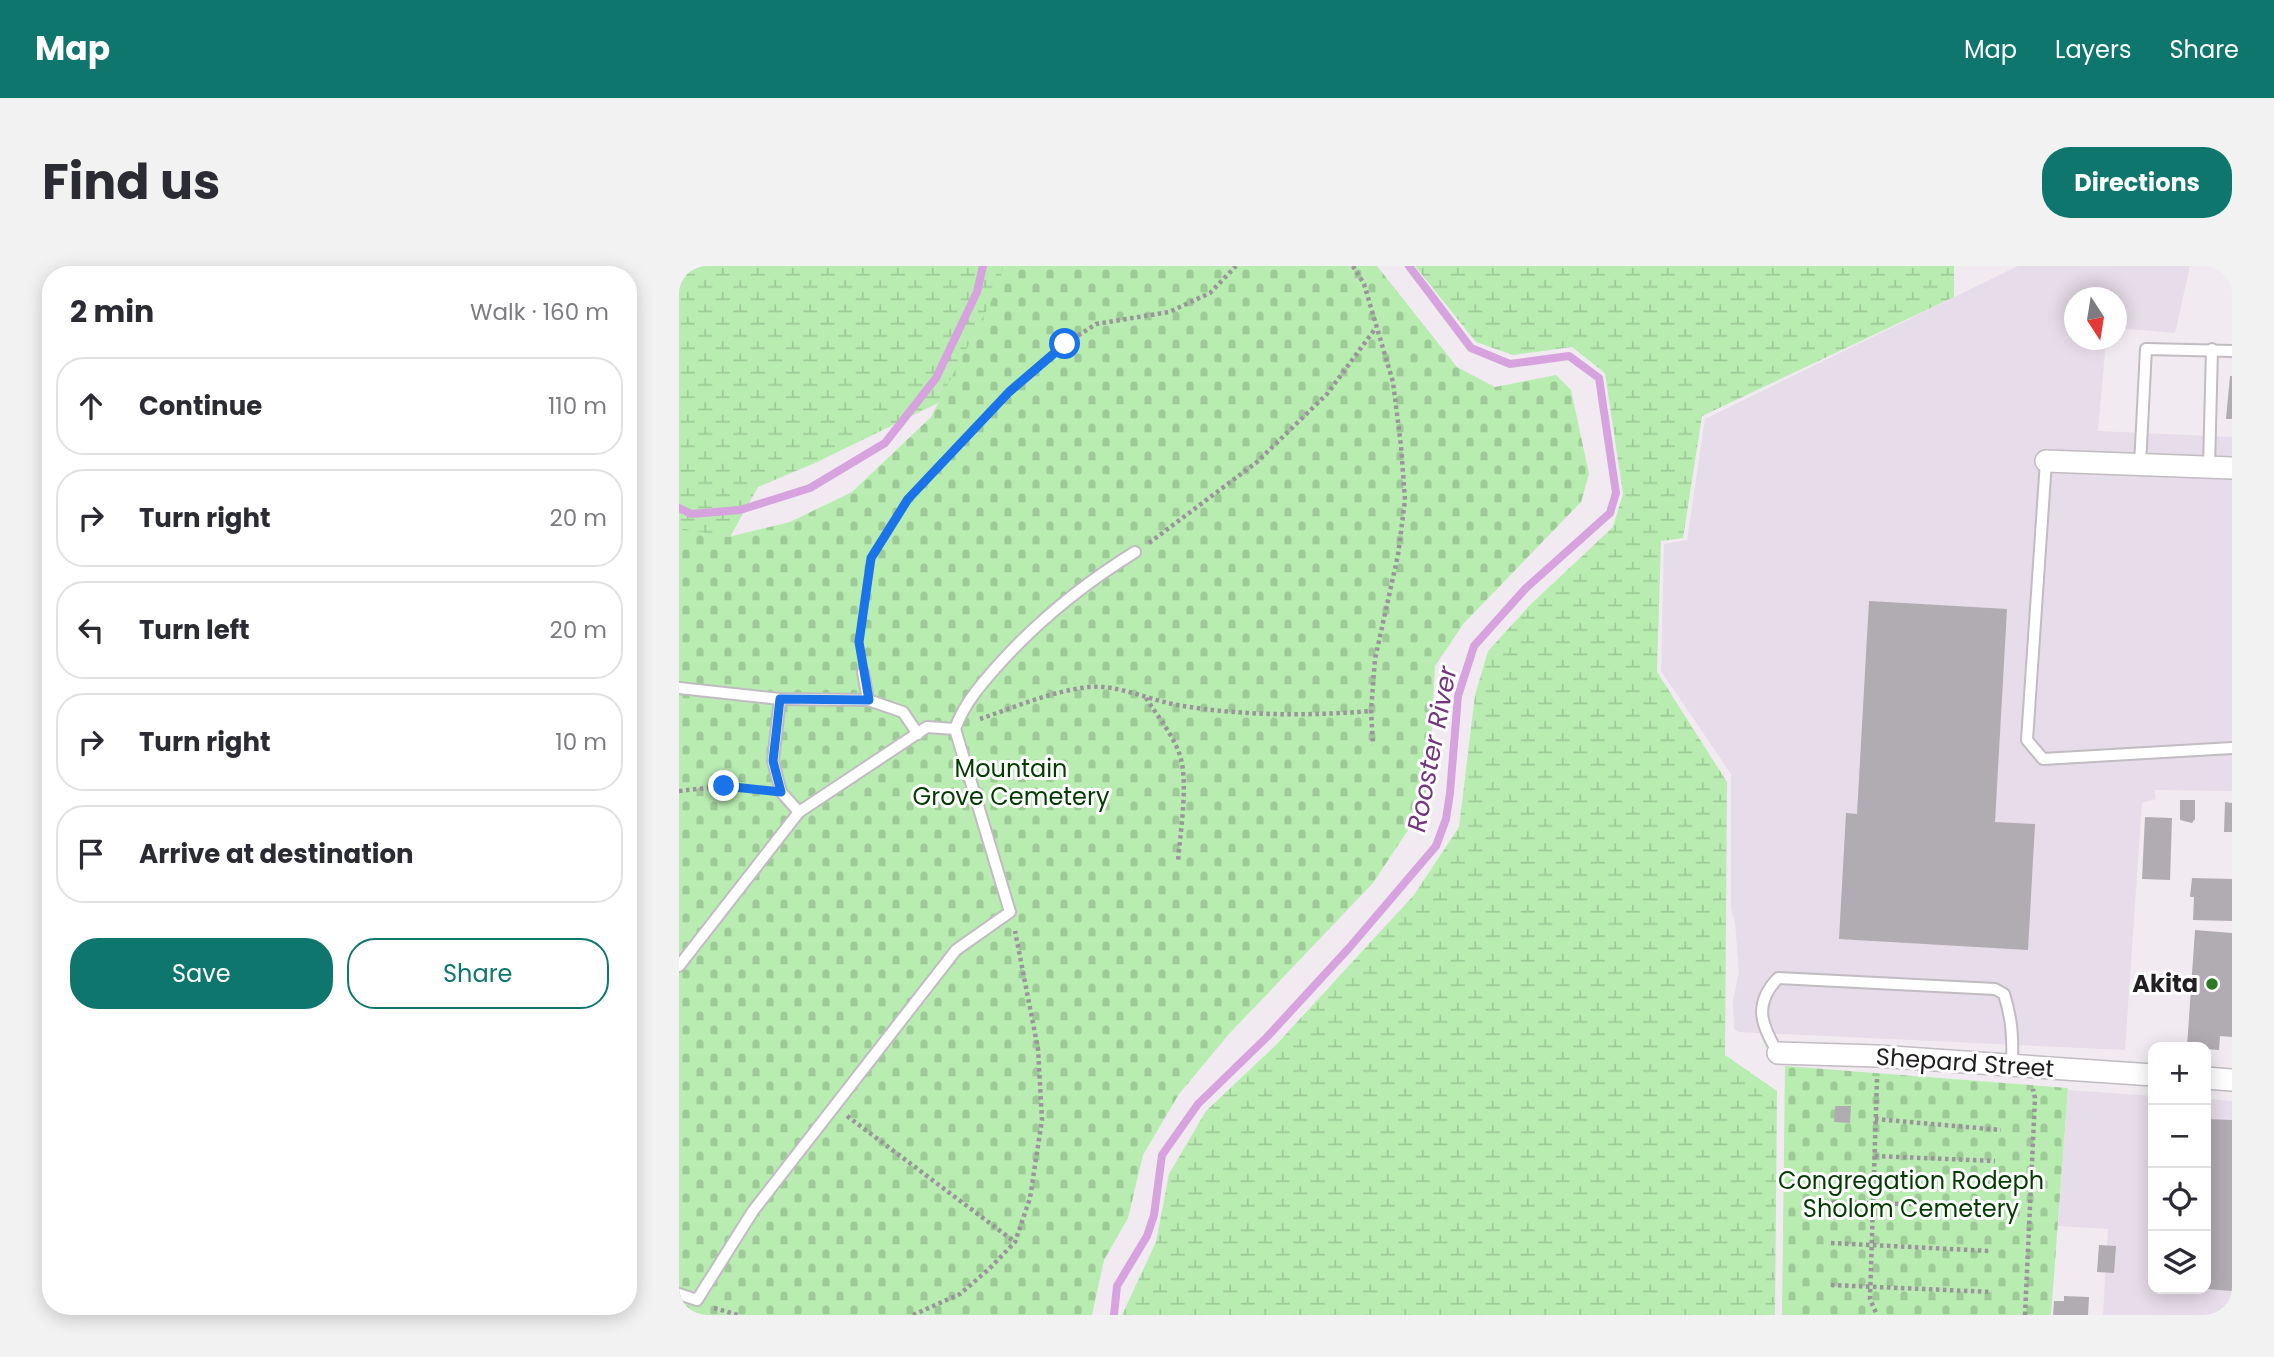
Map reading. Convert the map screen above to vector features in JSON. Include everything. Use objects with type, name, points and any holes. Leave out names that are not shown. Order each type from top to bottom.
[{"type":"street","points":[[2046,461],[2232,468]]},
{"type":"street","name":"Shepard Street","points":[[1778,1053],[1877,1056],[2148,1075]]},
{"type":"street","points":[[2211,1078],[2232,1080]]},
{"type":"lane","points":[[2140,465],[2146,349],[2232,351]]},
{"type":"lane","points":[[2209,467],[2212,349]]},
{"type":"lane","points":[[2046,461],[2027,740],[2043,759],[2232,748]]},
{"type":"lane","points":[[679,1294],[697,1300],[753,1211],[956,950],[1010,912],[955,729],[961,713],[984,681],[1032,628],[1068,597],[1135,552]]},
{"type":"lane","points":[[863,672],[869,700]]},
{"type":"lane","points":[[679,688],[780,699],[869,700],[903,712],[918,734]]},
{"type":"lane","points":[[780,699],[773,761],[781,792],[799,813]]},
{"type":"lane","points":[[679,966],[799,813],[927,727],[955,729]]},
{"type":"lane","points":[[1778,1053],[1768,1037],[1763,1020],[1762,1000],[1778,978],[1995,989],[2004,994],[2020,1065]]},
{"type":"path","points":[[863,672],[859,642],[871,558],[908,499],[1009,392],[1065,344],[1096,324],[1170,312],[1210,293],[1236,266]]},
{"type":"path","points":[[1353,266],[1364,284],[1393,382],[1405,500],[1398,555],[1375,659],[1371,711],[1373,745]]},
{"type":"path","points":[[1135,552],[1257,462],[1327,394],[1375,328]]},
{"type":"path","points":[[955,729],[1049,696],[1090,687],[1120,690],[1181,706],[1229,712],[1313,716],[1371,711]]},
{"type":"path","points":[[1146,698],[1167,730],[1181,760],[1183,794],[1178,862]]},
{"type":"path","points":[[679,791],[724,786],[781,792]]},
{"type":"path","points":[[913,1315],[960,1294],[1015,1242],[1030,1198],[1042,1120],[1038,1049],[1010,912]]},
{"type":"path","points":[[1877,1056],[1870,1299],[1877,1315]]},
{"type":"path","points":[[2020,1065],[2035,1098],[2025,1315]]},
{"type":"path","points":[[834,1107],[1015,1242]]},
{"type":"path","points":[[1875,1119],[2001,1130]]},
{"type":"path","points":[[1874,1156],[1996,1161]]},
{"type":"path","points":[[1825,1202],[1991,1206]]},
{"type":"path","points":[[1831,1243],[1990,1251]]},
{"type":"path","points":[[1831,1285],[1991,1292]]},
{"type":"path","points":[[697,1300],[718,1310],[738,1315]]},
{"type":"shaded area","points":[[2018,266],[2190,266],[2175,333],[2127,329],[2127,287],[2064,287],[2064,350],[2105,350],[2098,431],[2232,437],[2232,791],[2154,790],[2156,799],[2142,803],[2125,1050],[1739,1032],[1734,1029],[1733,1001],[1739,972],[1735,922],[1731,909],[1731,774],[1661,671],[1664,544],[1687,540],[1705,419]]},
{"type":"shaded area","points":[[2068,1090],[2148,1096],[2148,1294],[2211,1294],[2211,1099],[2232,1101],[2232,1315],[2103,1315],[2108,1229],[2058,1226]]},
{"type":"green space","points":[[679,266],[1162,266],[971,387],[815,463],[758,487],[726,544],[679,564]]},
{"type":"green space","name":"Mountain Grove Cemetery","points":[[1003,266],[1377,266],[1457,367],[1495,387],[1556,375],[1571,390],[1589,474],[1581,502],[1464,623],[1435,666],[1429,784],[1410,827],[1373,883],[1229,1034],[1179,1094],[1143,1155],[1128,1218],[1104,1260],[1092,1315],[679,1315],[679,528],[728,537],[790,522],[852,492],[931,417],[999,286]]},
{"type":"green space","points":[[1415,266],[1954,266],[1954,297],[1702,416],[1683,538],[1661,541],[1657,672],[1727,782],[1725,1055],[1777,1091],[1775,1315],[1122,1315],[1156,1242],[1169,1174],[1206,1111],[1275,1046],[1414,895],[1459,827],[1475,695],[1488,651],[1530,605],[1613,527],[1623,494],[1605,373],[1572,347],[1513,355],[1476,342]]},
{"type":"green space","name":"Congregation Rodeph Sholom Cemetery","points":[[1785,1066],[2068,1088],[2051,1315],[1782,1315]]},
{"type":"building","points":[[2230,376],[2232,419],[2226,419]]},
{"type":"building","points":[[1869,601],[2007,609],[1995,822],[2035,824],[2028,950],[1839,939],[1846,813],[1857,814]]},
{"type":"building","points":[[2180,800],[2195,800],[2195,819],[2192,823],[2180,820]]},
{"type":"building","points":[[2225,802],[2232,803],[2232,832],[2224,832]]},
{"type":"building","points":[[2145,817],[2172,818],[2170,880],[2142,879]]},
{"type":"building","points":[[2192,878],[2232,879],[2232,921],[2193,920],[2194,897],[2190,897]]},
{"type":"building","name":"Akita","points":[[2195,930],[2232,933],[2232,1037],[2220,1036],[2219,1050],[2211,1049],[2211,1042],[2187,1042]]},
{"type":"building","points":[[1835,1106],[1851,1106],[1850,1123],[1834,1122]]},
{"type":"building","points":[[2211,1119],[2232,1120],[2232,1291],[2211,1289]]},
{"type":"building","points":[[2099,1245],[2116,1246],[2114,1273],[2097,1272]]},
{"type":"building","points":[[2064,1296],[2089,1297],[2088,1315],[2053,1315],[2054,1301],[2064,1301]]},
{"type":"waterway","name":"Rooster River","points":[[679,508],[691,514],[740,510],[810,488],[885,443],[936,378],[977,292],[983,266]]},
{"type":"waterway","name":"Rooster River","points":[[1114,1315],[1117,1286],[1147,1236],[1154,1215],[1162,1155],[1198,1104],[1267,1037],[1349,948],[1436,846],[1446,819],[1450,793],[1458,696],[1474,646],[1526,588],[1610,513],[1616,493],[1599,378],[1569,356],[1510,364],[1471,348],[1409,266]]},
{"type":"place","name":"Akita","points":[[2212,984]]},
{"type":"route","points":[[724,786],[781,792],[773,761],[780,699],[869,700],[859,642],[871,558],[908,499],[1009,392],[1065,344]]}]
